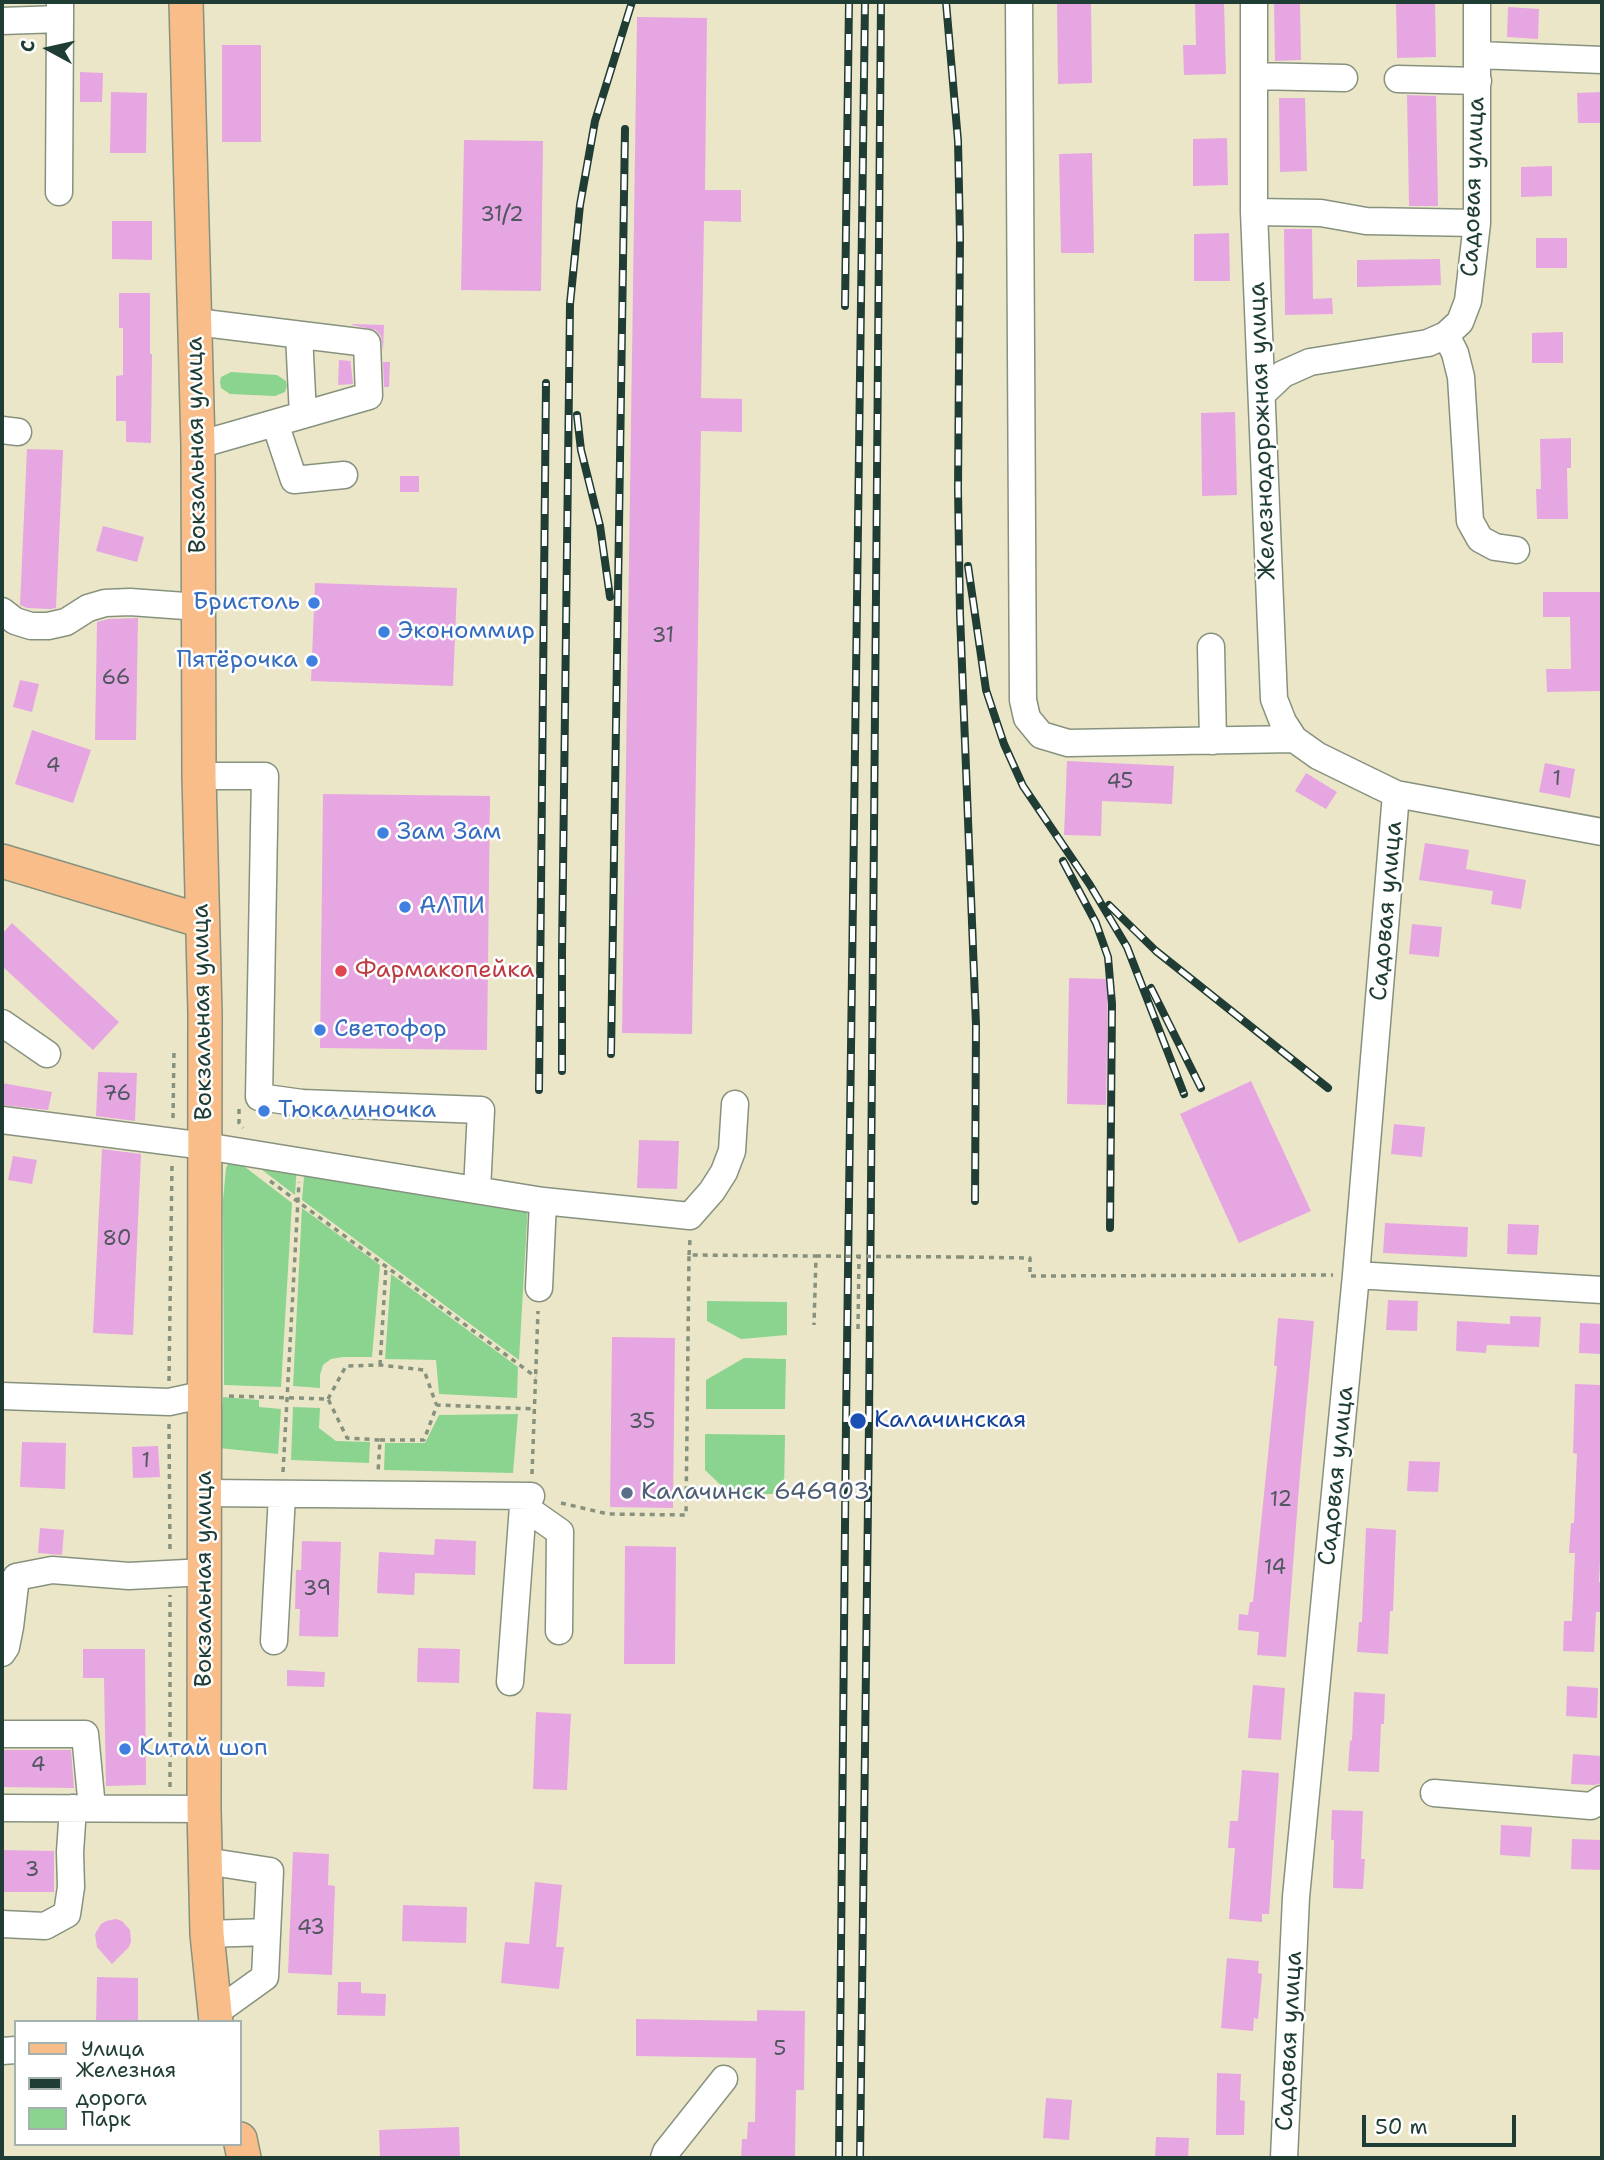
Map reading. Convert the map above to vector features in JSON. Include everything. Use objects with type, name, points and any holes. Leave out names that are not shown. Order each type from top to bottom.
[{"type":"main road","name":"Вокзальная улица","points":[[186,2],[196,322],[205,1014],[204,1809],[207,1934],[216,2018]]},
{"type":"main road","points":[[2,861],[202,921]]},
{"type":"street","points":[[1019,2],[1023,700],[1027,718],[1041,735],[1068,743],[1294,738]]},
{"type":"street","name":"Железнодорожная улица","points":[[1254,2],[1254,212],[1274,699],[1283,722],[1294,738],[1318,756],[1396,794],[1602,832]]},
{"type":"street","name":"Садовая улица","points":[[1446,335],[1460,322],[1468,301],[1477,223],[1477,2]]},
{"type":"street","points":[[2,21],[60,10],[59,192]]},
{"type":"street","points":[[1398,79],[1478,68],[1602,60]]},
{"type":"street","points":[[1254,76],[1344,78]]},
{"type":"street","points":[[1254,212],[1321,214],[1366,221],[1477,223]]},
{"type":"street","points":[[196,322],[367,343],[369,396],[198,445]]},
{"type":"street","points":[[299,335],[303,415]]},
{"type":"street","points":[[1262,394],[1283,374],[1310,362],[1428,343],[1446,335],[1461,377],[1470,521],[1480,539],[1495,547],[1516,550]]},
{"type":"street","points":[[275,423],[294,480],[344,475]]},
{"type":"street","points":[[2,611],[15,621],[31,626],[48,626],[66,622],[88,608],[105,603],[199,607]]},
{"type":"street","points":[[1211,647],[1213,741]]},
{"type":"street","points":[[200,776],[265,776],[259,1097],[302,1103],[481,1110],[477,1190]]},
{"type":"street","name":"Садовая улица","points":[[1284,2158],[1296,1897],[1356,1275],[1396,794]]},
{"type":"street","points":[[2,1023],[47,1054]]},
{"type":"street","points":[[2,1120],[205,1146],[543,1200],[690,1216],[712,1191],[724,1172],[732,1151],[735,1104]]},
{"type":"street","points":[[539,1287],[543,1200]]},
{"type":"street","points":[[1356,1275],[1602,1290]]},
{"type":"street","points":[[2,1396],[169,1402],[206,1394]]},
{"type":"street","points":[[206,1493],[527,1501],[560,1532],[559,1631]]},
{"type":"street","points":[[274,1641],[282,1494]]},
{"type":"street","points":[[510,1682],[527,1501]]},
{"type":"street","points":[[2,1653],[10,1627],[16,1577],[52,1570],[129,1576],[205,1572]]},
{"type":"street","points":[[2,1734],[85,1734],[83,1808],[70,1852],[71,1887],[67,1914],[45,1926],[2,1924]]},
{"type":"street","points":[[1434,1793],[1591,1805],[1602,1800]]},
{"type":"street","points":[[2,1808],[204,1809]]},
{"type":"street","points":[[205,1861],[270,1871],[265,1977],[216,2018]]},
{"type":"street","points":[[207,1934],[267,1932]]},
{"type":"street","points":[[664,2158],[724,2079]]},
{"type":"path","points":[[173,1118],[174,1051]]},
{"type":"path","points":[[249,1153],[249,1165],[536,1377]]},
{"type":"path","points":[[170,1809],[169,1402],[173,1158]]},
{"type":"path","points":[[282,1494],[301,1161]]},
{"type":"path","points":[[539,1287],[535,1409],[527,1501],[608,1514],[686,1515],[689,1255],[1030,1258],[1030,1276],[1356,1275]]},
{"type":"path","points":[[814,1325],[816,1256]]},
{"type":"path","points":[[858,1329],[859,1257]]},
{"type":"path","points":[[380,1365],[386,1267]]},
{"type":"path","points":[[380,1365],[424,1370],[437,1405],[424,1440],[380,1440],[347,1438],[328,1399],[346,1366],[380,1365]]},
{"type":"path","points":[[206,1394],[328,1399]]},
{"type":"path","points":[[437,1405],[535,1409]]},
{"type":"path","points":[[377,1496],[380,1440]]},
{"type":"green space","points":[[231,372],[277,375],[286,381],[287,386],[285,392],[275,396],[230,394],[221,388],[220,382],[221,377]]},
{"type":"green space","points":[[246,1156],[245,1167],[292,1203],[281,1387],[224,1385],[223,1200],[226,1168],[230,1160]]},
{"type":"green space","points":[[253,1163],[297,1165],[295,1195]]},
{"type":"green space","points":[[305,1165],[528,1204],[519,1360],[302,1200]]},
{"type":"green space","points":[[302,1208],[380,1265],[372,1357],[331,1359],[323,1365],[320,1388],[293,1386]]},
{"type":"green space","points":[[391,1274],[518,1367],[517,1398],[439,1394],[436,1360],[385,1359]]},
{"type":"green space","points":[[707,1301],[787,1302],[787,1335],[741,1339],[707,1321]]},
{"type":"green space","points":[[744,1358],[786,1359],[785,1409],[706,1409],[706,1380]]},
{"type":"green space","points":[[223,1397],[259,1400],[259,1407],[281,1409],[278,1454],[219,1448]]},
{"type":"green space","points":[[293,1407],[320,1408],[319,1428],[336,1441],[370,1442],[369,1463],[291,1460]]},
{"type":"green space","points":[[518,1414],[513,1473],[384,1470],[385,1443],[425,1443],[439,1415]]},
{"type":"green space","points":[[705,1434],[785,1435],[784,1494],[730,1494],[705,1470]]},
{"type":"building","points":[[1057,2],[1091,2],[1092,83],[1058,84]]},
{"type":"building","points":[[1195,2],[1224,2],[1226,74],[1184,75],[1183,45],[1196,45]]},
{"type":"building","points":[[1274,2],[1300,2],[1301,60],[1275,61]]},
{"type":"building","points":[[1396,2],[1435,2],[1436,57],[1397,58]]},
{"type":"building","points":[[1508,7],[1539,9],[1538,39],[1507,37]]},
{"type":"building","points":[[637,17],[707,18],[705,190],[741,190],[741,222],[704,221],[701,398],[742,399],[742,432],[701,431],[692,1034],[622,1033]]},
{"type":"building","points":[[222,45],[261,45],[261,142],[222,142]]},
{"type":"building","points":[[80,72],[103,73],[102,102],[80,102]]},
{"type":"building","points":[[111,92],[147,93],[146,153],[110,153]]},
{"type":"building","points":[[1602,92],[1602,123],[1578,123],[1577,93]]},
{"type":"building","points":[[1407,95],[1436,96],[1438,206],[1409,206]]},
{"type":"building","points":[[1279,98],[1305,98],[1307,171],[1280,172]]},
{"type":"building","points":[[1227,138],[1228,185],[1193,186],[1193,139]]},
{"type":"building","points":[[464,140],[543,141],[541,291],[461,290]]},
{"type":"building","points":[[1092,153],[1094,253],[1061,253],[1059,154]]},
{"type":"building","points":[[1552,166],[1552,196],[1521,197],[1521,167]]},
{"type":"building","points":[[112,221],[152,221],[152,260],[112,259]]},
{"type":"building","points":[[1284,229],[1312,229],[1313,299],[1332,298],[1333,314],[1285,315]]},
{"type":"building","points":[[1229,233],[1230,281],[1194,281],[1194,234]]},
{"type":"building","points":[[1536,238],[1567,238],[1567,268],[1536,268]]},
{"type":"building","points":[[1440,259],[1441,285],[1357,287],[1357,260]]},
{"type":"building","points":[[119,293],[150,293],[151,443],[126,442],[126,421],[116,421],[116,376],[123,375],[123,328],[119,328]]},
{"type":"building","points":[[352,324],[384,325],[383,351],[381,336],[376,330]]},
{"type":"building","points":[[1563,332],[1563,363],[1532,363],[1532,333]]},
{"type":"building","points":[[350,357],[353,384],[338,385],[339,360],[350,361]]},
{"type":"building","points":[[383,362],[390,362],[389,387],[384,387]]},
{"type":"building","points":[[1235,412],[1237,495],[1202,496],[1201,413]]},
{"type":"building","points":[[1571,438],[1571,468],[1567,468],[1568,519],[1537,519],[1536,489],[1541,489],[1540,439]]},
{"type":"building","points":[[27,449],[63,450],[56,608],[50,609],[20,605]]},
{"type":"building","points":[[400,476],[419,476],[419,492],[400,492]]},
{"type":"building","points":[[103,526],[144,537],[137,562],[96,551]]},
{"type":"building","name":"Экономмир","points":[[315,583],[457,588],[453,686],[311,681]]},
{"type":"building","points":[[1543,592],[1602,592],[1602,691],[1547,692],[1546,669],[1571,669],[1570,617],[1543,617]]},
{"type":"building","points":[[138,618],[136,740],[95,740],[97,622]]},
{"type":"building","points":[[20,680],[39,684],[32,712],[13,707]]},
{"type":"building","points":[[32,730],[91,750],[73,803],[15,784]]},
{"type":"building","points":[[1067,761],[1174,766],[1172,804],[1102,801],[1101,836],[1064,835]]},
{"type":"building","points":[[1545,763],[1575,769],[1570,798],[1539,792]]},
{"type":"building","points":[[1306,773],[1337,792],[1326,809],[1295,791]]},
{"type":"building","name":"АЛПИ","points":[[323,794],[490,796],[487,1050],[320,1048]]},
{"type":"building","points":[[1425,843],[1469,850],[1466,869],[1526,880],[1521,909],[1491,904],[1493,891],[1419,880]]},
{"type":"building","points":[[12,923],[119,1022],[93,1050],[2,966],[2,934]]},
{"type":"building","points":[[1412,924],[1442,927],[1439,957],[1409,954]]},
{"type":"building","points":[[1069,978],[1108,979],[1106,1105],[1067,1104]]},
{"type":"building","points":[[98,1072],[137,1073],[135,1121],[96,1116]]},
{"type":"building","points":[[1251,1081],[1311,1211],[1239,1243],[1180,1114]]},
{"type":"building","points":[[2,1083],[52,1092],[48,1110],[2,1105]]},
{"type":"building","points":[[1394,1124],[1425,1127],[1422,1157],[1391,1154]]},
{"type":"building","points":[[639,1140],[679,1141],[677,1189],[637,1188]]},
{"type":"building","points":[[102,1149],[141,1154],[133,1335],[93,1333]]},
{"type":"building","points":[[13,1156],[37,1160],[32,1184],[8,1180]]},
{"type":"building","points":[[1385,1223],[1468,1227],[1467,1257],[1383,1253]]},
{"type":"building","points":[[1508,1224],[1539,1225],[1537,1255],[1507,1254]]},
{"type":"building","points":[[1388,1300],[1418,1301],[1417,1331],[1386,1330]]},
{"type":"building","points":[[1510,1316],[1541,1317],[1539,1347],[1487,1345],[1486,1353],[1456,1351],[1457,1321],[1510,1324]]},
{"type":"building","points":[[1278,1318],[1314,1321],[1286,1657],[1257,1655],[1259,1632],[1238,1630],[1239,1614],[1248,1615],[1250,1602],[1253,1602],[1277,1366],[1274,1366]]},
{"type":"building","points":[[1580,1323],[1602,1324],[1602,1354],[1579,1353]]},
{"type":"building","points":[[612,1337],[675,1338],[673,1508],[610,1507]]},
{"type":"building","points":[[1575,1384],[1602,1385],[1599,1582],[1602,1582],[1602,1612],[1596,1612],[1594,1652],[1563,1651],[1564,1621],[1572,1621],[1575,1553],[1569,1553],[1571,1523],[1574,1523],[1577,1454],[1573,1453]]},
{"type":"building","points":[[22,1442],[66,1443],[65,1489],[20,1487]]},
{"type":"building","points":[[158,1446],[160,1477],[133,1478],[132,1447]]},
{"type":"building","points":[[1409,1461],[1440,1462],[1438,1492],[1407,1491]]},
{"type":"building","points":[[40,1528],[64,1530],[62,1555],[38,1553]]},
{"type":"building","points":[[1366,1528],[1396,1530],[1393,1611],[1390,1611],[1388,1654],[1357,1652],[1359,1622],[1362,1622]]},
{"type":"building","points":[[435,1539],[476,1541],[475,1575],[415,1573],[414,1595],[377,1593],[379,1552],[434,1555]]},
{"type":"building","points":[[302,1541],[341,1542],[338,1637],[299,1636],[300,1609],[295,1609],[296,1570],[301,1570]]},
{"type":"building","points":[[625,1546],[676,1547],[675,1664],[624,1664]]},
{"type":"building","points":[[418,1648],[460,1649],[459,1683],[417,1682]]},
{"type":"building","name":"Китай шоп","points":[[83,1649],[145,1649],[146,1785],[106,1786],[104,1678],[83,1678]]},
{"type":"building","points":[[287,1670],[325,1672],[324,1687],[287,1686]]},
{"type":"building","points":[[1253,1685],[1285,1688],[1281,1740],[1248,1738]]},
{"type":"building","points":[[1567,1686],[1598,1688],[1597,1718],[1566,1716]]},
{"type":"building","points":[[1354,1692],[1385,1694],[1379,1772],[1348,1771]]},
{"type":"building","points":[[536,1712],[571,1714],[567,1790],[533,1789]]},
{"type":"building","points":[[2,1750],[71,1750],[74,1788],[2,1787]]},
{"type":"building","points":[[1573,1754],[1602,1756],[1602,1783],[1571,1784]]},
{"type":"building","points":[[1242,1770],[1279,1773],[1269,1914],[1262,1914],[1262,1922],[1229,1919],[1235,1848],[1228,1848],[1230,1821],[1238,1821]]},
{"type":"building","points":[[1332,1810],[1363,1811],[1363,1889],[1333,1888]]},
{"type":"building","points":[[1501,1825],[1532,1827],[1530,1857],[1500,1855]]},
{"type":"building","points":[[1572,1839],[1602,1840],[1602,1870],[1571,1869]]},
{"type":"building","points":[[2,1850],[54,1851],[54,1892],[2,1892]]},
{"type":"building","points":[[293,1852],[329,1854],[328,1885],[335,1886],[332,1975],[288,1973]]},
{"type":"building","points":[[535,1882],[562,1885],[556,1947],[564,1947],[559,1989],[501,1983],[505,1942],[529,1944]]},
{"type":"building","points":[[403,1905],[467,1907],[466,1943],[402,1941]]},
{"type":"building","points":[[116,1919],[122,1921],[130,1930],[131,1941],[129,1947],[112,1964],[97,1947],[95,1934],[101,1924]]},
{"type":"building","points":[[1227,1958],[1259,1961],[1258,1973],[1262,1974],[1258,2019],[1254,2018],[1253,2031],[1221,2028]]},
{"type":"building","points":[[97,1977],[138,1978],[138,2020],[96,2020]]},
{"type":"building","points":[[338,1982],[361,1982],[361,1993],[386,1994],[385,2016],[337,2015]]},
{"type":"building","points":[[757,2010],[805,2011],[804,2090],[796,2090],[795,2158],[741,2158],[742,2139],[747,2139],[748,2122],[755,2122],[756,2058],[636,2056],[636,2019],[757,2021]]},
{"type":"building","points":[[1217,2073],[1241,2074],[1240,2100],[1245,2101],[1244,2135],[1216,2135]]},
{"type":"building","points":[[1046,2098],[1072,2100],[1069,2140],[1043,2138]]},
{"type":"building","points":[[459,2127],[460,2158],[380,2158],[379,2130]]},
{"type":"building","points":[[1156,2137],[1189,2138],[1188,2158],[1155,2158]]},
{"type":"railway","points":[[562,1071],[570,304],[580,205],[595,121],[632,2]]},
{"type":"railway","points":[[845,306],[849,2]]},
{"type":"railway","points":[[839,2158],[865,2]]},
{"type":"railway","points":[[860,2158],[881,2]]},
{"type":"railway","points":[[946,2],[958,141],[960,614],[976,1025],[975,1201]]},
{"type":"railway","points":[[611,1054],[625,129]]},
{"type":"railway","points":[[539,1090],[546,383]]},
{"type":"railway","points":[[577,415],[581,450],[600,526],[610,597]]},
{"type":"railway","points":[[968,566],[986,690],[1004,744],[1023,786],[1090,885],[1127,947],[1184,1094]]},
{"type":"railway","points":[[1063,861],[1096,923],[1108,957],[1112,1004],[1110,1228]]},
{"type":"railway","points":[[1109,905],[1156,951],[1328,1088]]},
{"type":"railway","points":[[1151,988],[1201,1088]]},
{"type":"place","name":"Бристоль","points":[[314,603]]},
{"type":"place","name":"Экономмир","points":[[384,632]]},
{"type":"place","name":"Пятёрочка","points":[[312,661]]},
{"type":"place","name":"Зам Зам","points":[[383,833]]},
{"type":"place","name":"АЛПИ","points":[[405,907]]},
{"type":"place","name":"Фармакопейка","points":[[341,971]]},
{"type":"place","name":"Светофор","points":[[320,1030]]},
{"type":"place","name":"Тюкалиночка","points":[[264,1111]]},
{"type":"place","name":"Калачинская","points":[[858,1421]]},
{"type":"place","name":"Калачинск 646903","points":[[627,1493]]},
{"type":"place","name":"Китай шоп","points":[[125,1749]]}]
